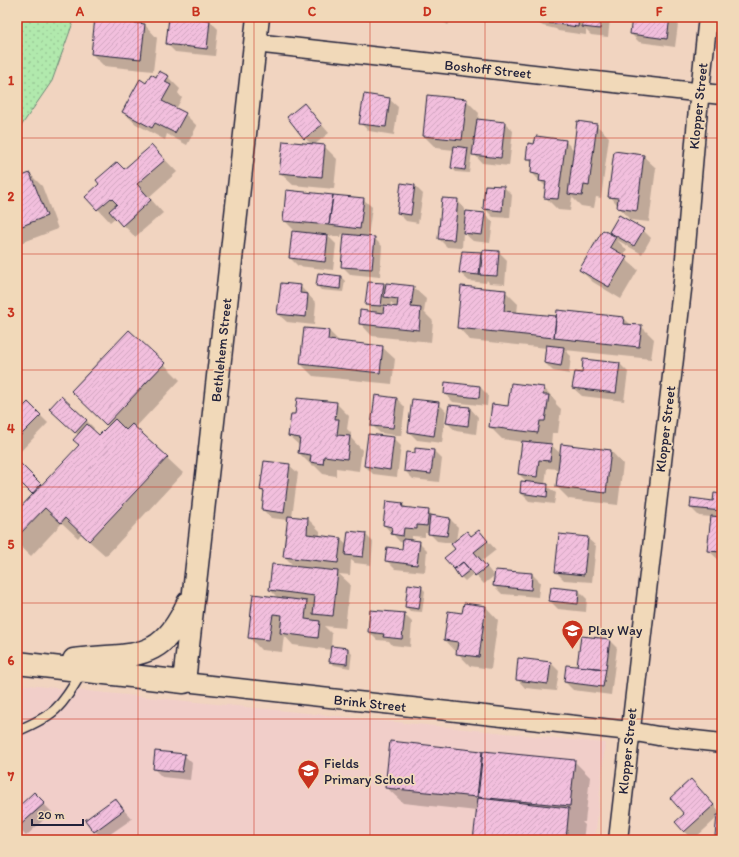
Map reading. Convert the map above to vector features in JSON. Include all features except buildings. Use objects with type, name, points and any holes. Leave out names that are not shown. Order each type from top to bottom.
[{"type":"main road","name":"Bethlehem Street","points":[[184,682],[258,17]]},
{"type":"main road","points":[[41,665],[84,659],[131,655],[149,650],[171,634],[181,619],[194,590]]},
{"type":"main road","name":"Brink Street","points":[[17,663],[184,682]]},
{"type":"street","name":"Klopper Street","points":[[618,840],[683,281],[708,17]]},
{"type":"street","name":"Boshoff Street","points":[[255,44],[722,95]]},
{"type":"street","name":"Brink Street","points":[[184,682],[630,731],[658,736],[722,743]]},
{"type":"lane","points":[[17,731],[52,714],[62,704],[83,671]]},
{"type":"shaded area","name":"Fields Primary School","points":[[17,684],[605,743],[595,840],[17,840]]},
{"type":"green space","points":[[17,17],[75,17],[52,81],[17,132]]},
{"type":"place","name":"Play Way","points":[[573,650]]},
{"type":"place","name":"Fields Primary School","points":[[309,790]]}]
